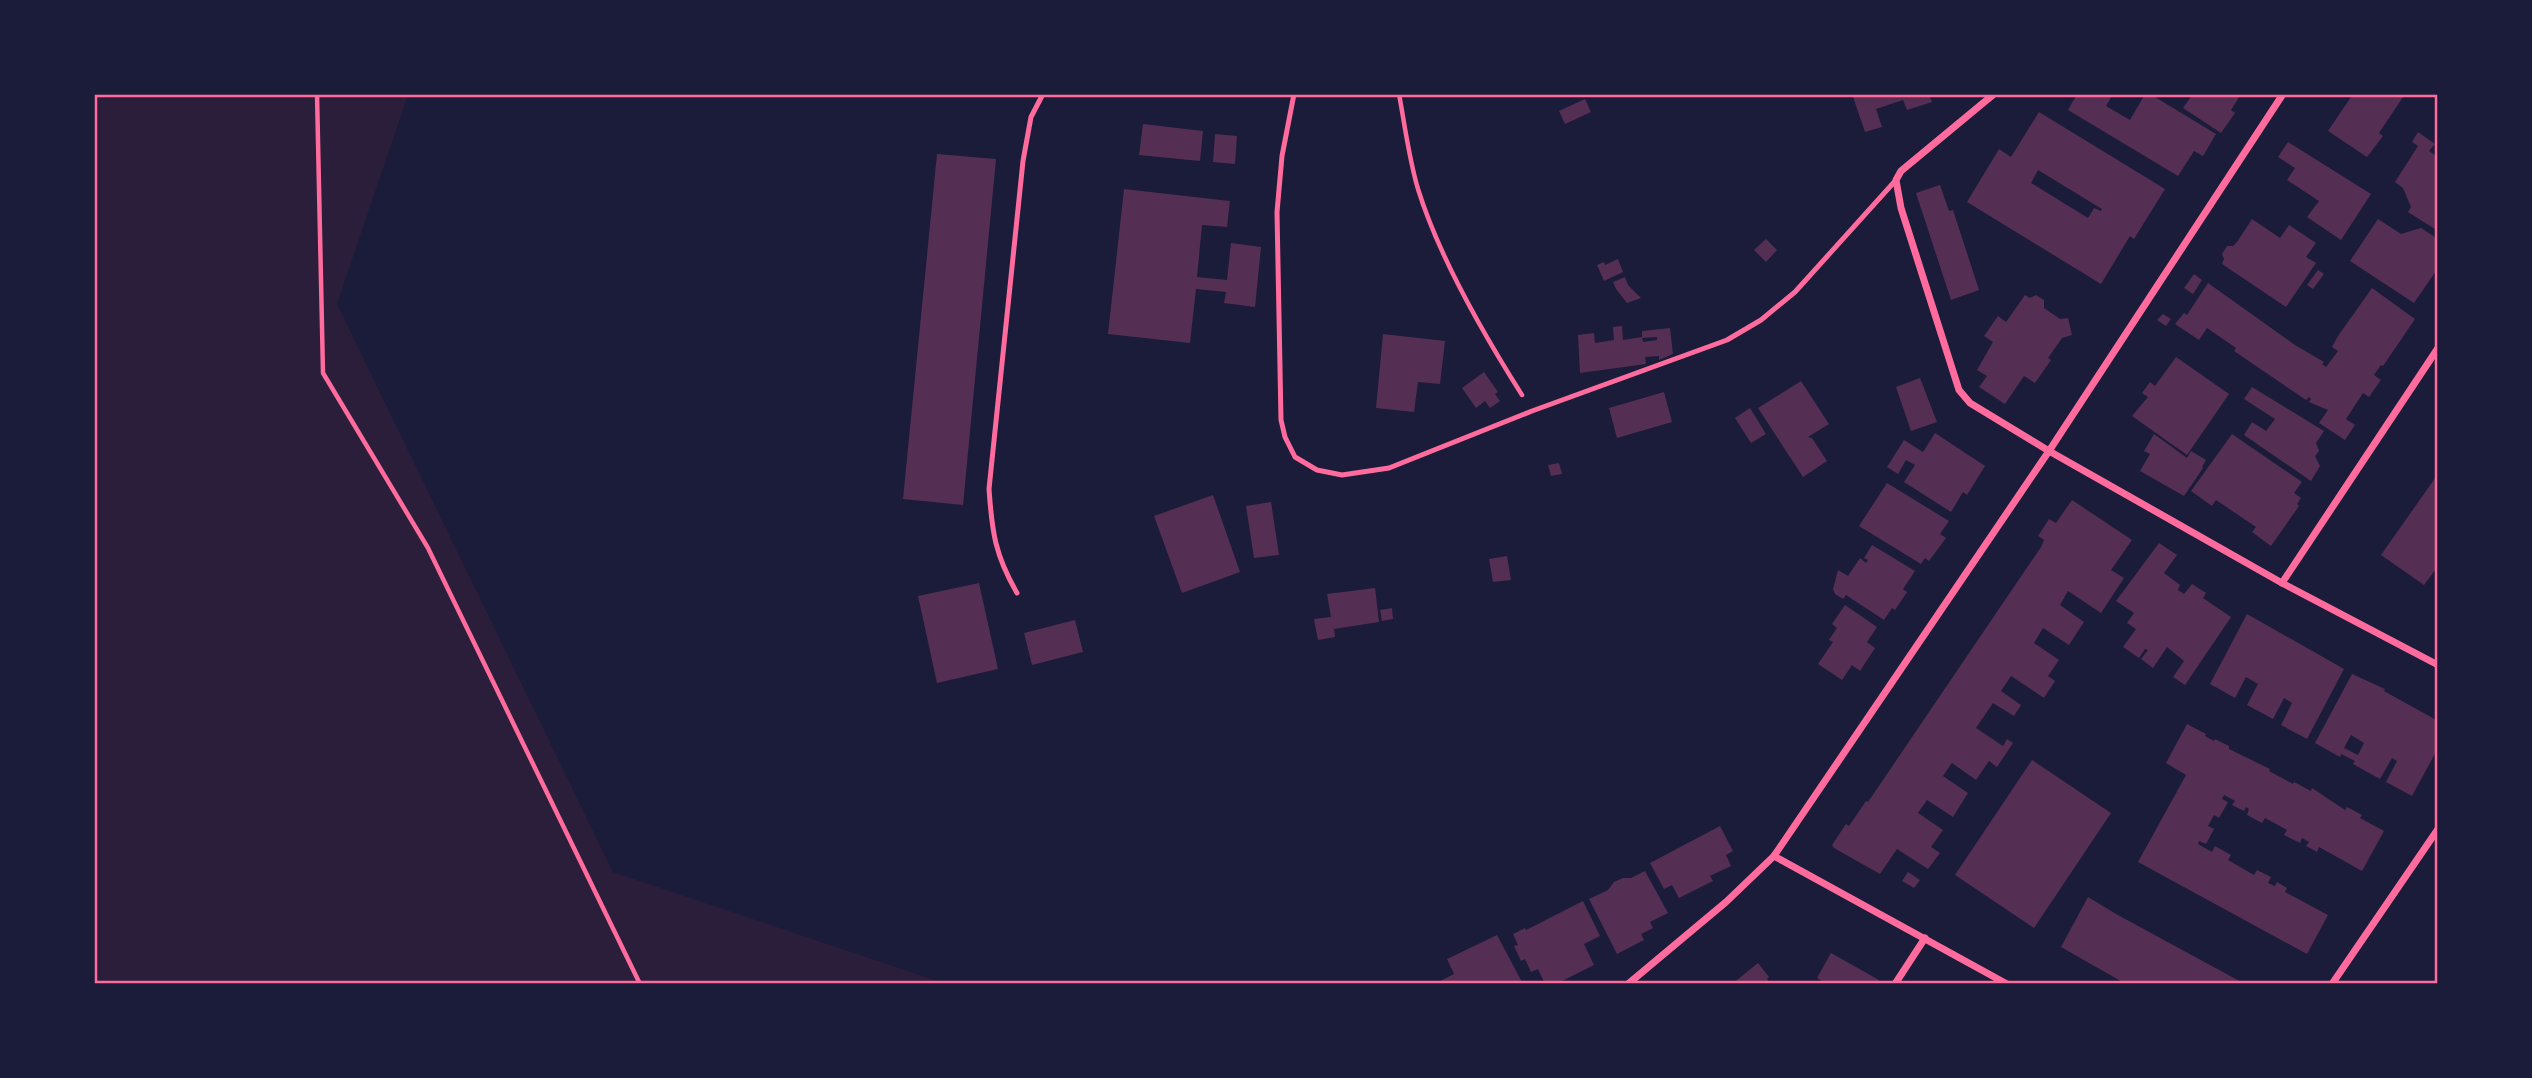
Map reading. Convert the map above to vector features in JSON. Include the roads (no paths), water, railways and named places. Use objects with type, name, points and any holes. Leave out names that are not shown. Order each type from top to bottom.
[{"type":"street","points":[[1994,94],[1901,171],[1896,180],[1901,208],[1959,390],[1970,403],[2049,451],[2282,583],[2438,665]]},
{"type":"street","points":[[1628,984],[1726,902],[1774,856],[2049,451],[2283,94]]},
{"type":"street","points":[[2282,583],[2438,348]]},
{"type":"street","points":[[2332,984],[2438,829]]},
{"type":"street","points":[[1774,856],[2007,984]]},
{"type":"street","points":[[1895,984],[1925,938]]},
{"type":"lane","points":[[1017,593],[1001,565],[991,528],[989,489],[1023,161],[1031,117],[1043,94]]},
{"type":"lane","points":[[1294,94],[1282,156],[1277,212],[1281,420],[1285,437],[1295,457],[1317,470],[1342,475],[1389,468],[1532,411],[1727,340],[1761,320],[1795,292],[1896,180]]}]
